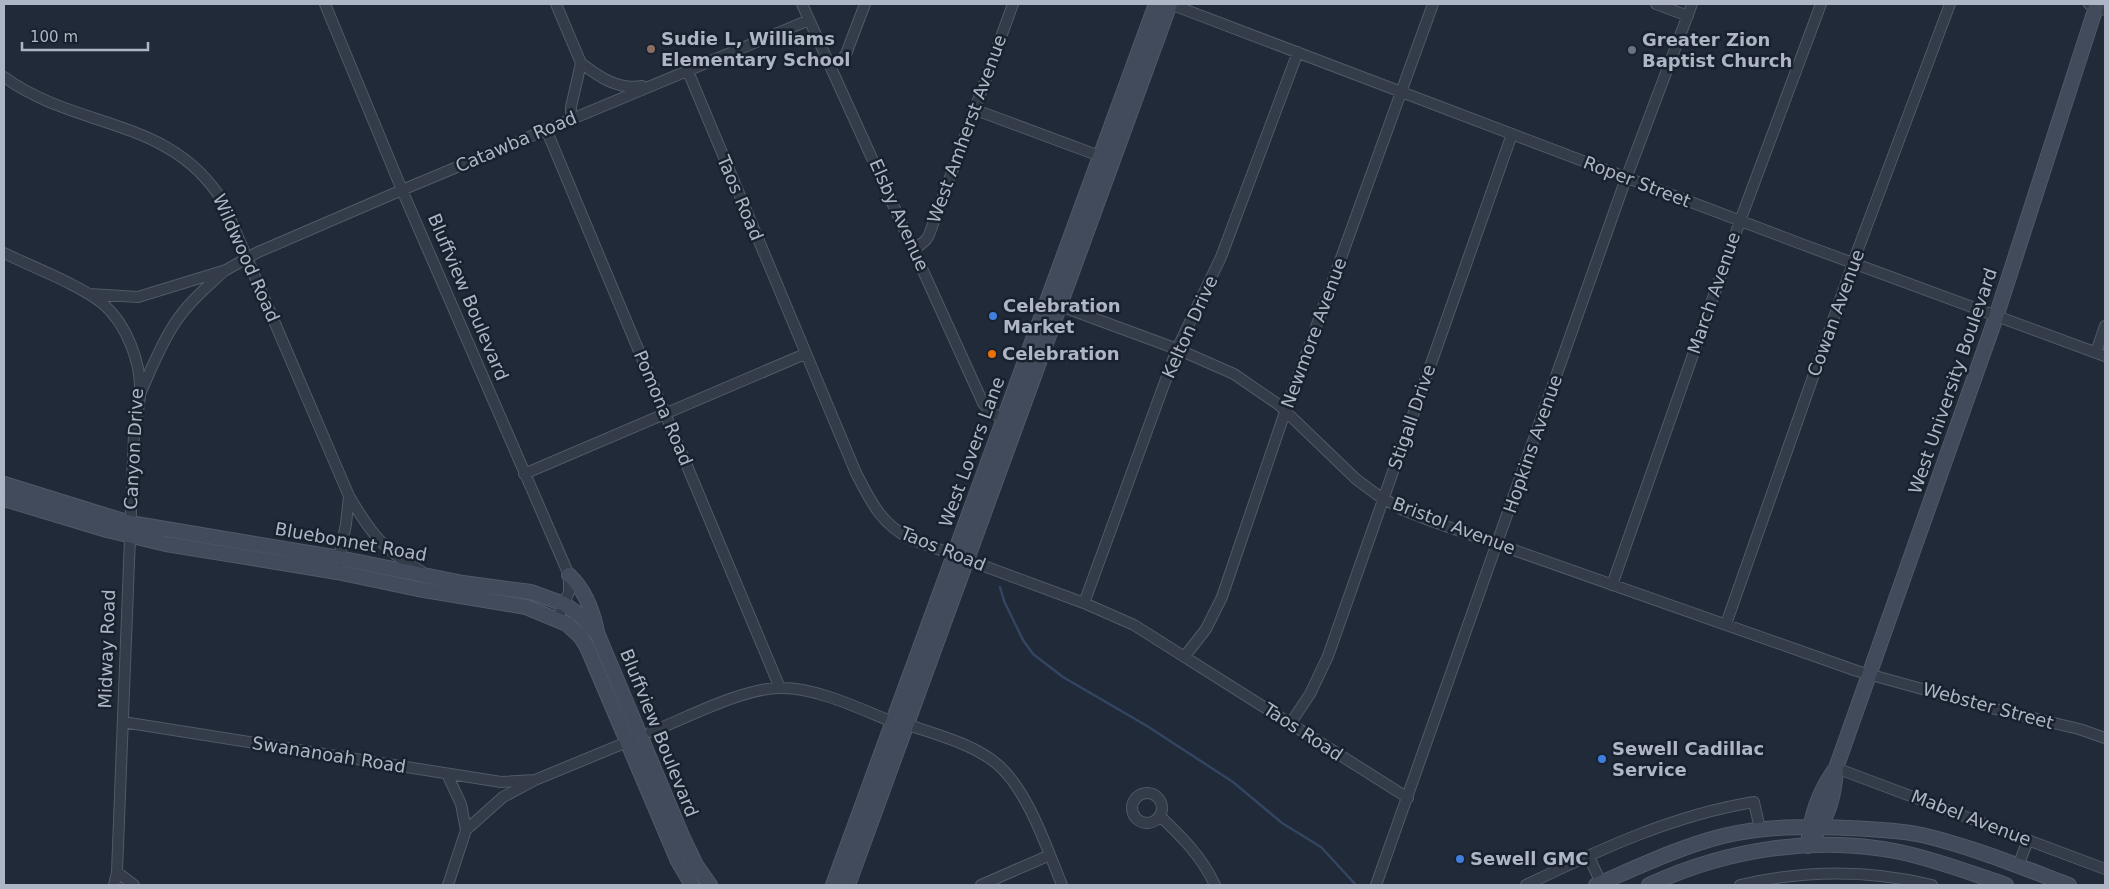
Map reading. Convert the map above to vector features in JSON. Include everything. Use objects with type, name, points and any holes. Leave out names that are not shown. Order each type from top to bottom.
[{"type":"main road","name":"West Lovers Lane","points":[[1107,158],[1156,4]]},
{"type":"main road","name":"West Lovers Lane","points":[[833,885],[899,723],[1107,158],[1170,4]]},
{"type":"main road","name":"West University Boulevard","points":[[1808,846],[1815,826],[1835,788],[1836,768],[1996,317],[2097,6]]},
{"type":"main road","points":[[4,484],[130,529]]},
{"type":"main road","points":[[4,499],[130,529]]},
{"type":"main road","name":"Bluebonnet Road","points":[[130,529],[339,558],[429,576],[531,592],[564,604]]},
{"type":"main road","name":"Bluebonnet Road","points":[[130,529],[166,544],[336,572],[418,589],[526,607],[558,618]]},
{"type":"main road","points":[[569,575],[578,584],[587,599],[598,635]]},
{"type":"main road","name":"Bluffview Boulevard","points":[[564,604],[586,622],[598,635],[639,737],[696,866],[710,885]]},
{"type":"main road","name":"Bluffview Boulevard","points":[[558,618],[580,636],[639,737],[678,862],[692,885]]},
{"type":"main road","name":"West Lovers Lane","points":[[848,885],[899,723]]},
{"type":"main road","points":[[1599,884],[1673,852],[1723,836],[1760,829],[1815,826],[1897,831],[1923,835],[1977,851],[2069,885]]},
{"type":"main road","points":[[1649,885],[1715,860],[1745,852],[1786,846],[1862,847],[1899,852],[1950,865],[2006,885]]},
{"type":"street","name":"Bluffview Boulevard","points":[[325,4],[402,190],[569,575]]},
{"type":"street","points":[[556,4],[581,63],[595,74],[616,84],[630,88],[653,85]]},
{"type":"street","name":"Elsby Avenue","points":[[802,4],[915,249],[983,403],[991,413],[1010,420]]},
{"type":"street","points":[[830,65],[842,59],[846,54],[865,4]]},
{"type":"street","name":"West Amherst Avenue","points":[[915,249],[926,240],[929,234],[1012,4]]},
{"type":"street","name":"Roper Street","points":[[1170,4],[1740,221],[1996,317],[2101,354]]},
{"type":"street","name":"Newmore Avenue","points":[[1185,656],[1206,629],[1222,597],[1286,411],[1432,4]]},
{"type":"street","points":[[1656,4],[1688,16]]},
{"type":"street","name":"Hopkins Avenue","points":[[1376,885],[1627,177],[1692,4]]},
{"type":"street","name":"March Avenue","points":[[1612,585],[1740,221],[1821,4]]},
{"type":"street","name":"Cowan Avenue","points":[[1726,624],[1854,263],[1950,4]]},
{"type":"street","name":"Catawba Road","points":[[140,395],[157,355],[176,322],[202,291],[226,270],[247,258],[571,118],[809,20]]},
{"type":"street","name":"Kelton Drive","points":[[1084,603],[1177,349],[1221,257],[1298,52]]},
{"type":"street","points":[[571,118],[571,107],[581,63]]},
{"type":"street","name":"Taos Road","points":[[687,70],[856,473],[878,513],[899,533],[1084,603],[1134,625],[1408,798]]},
{"type":"street","name":"Wildwood Road","points":[[4,77],[41,99],[154,139],[184,158],[206,177],[223,202],[349,496],[367,527],[394,554],[429,576]]},
{"type":"street","points":[[973,110],[1107,158]]},
{"type":"street","name":"Pomona Road","points":[[546,129],[780,688]]},
{"type":"street","name":"Stigall Drive","points":[[1290,724],[1310,694],[1328,656],[1512,134]]},
{"type":"street","name":"Canyon Drive","points":[[4,253],[90,294],[112,314],[126,336],[136,360],[140,395],[134,434],[130,529]]},
{"type":"street","name":"Catawba Road","points":[[90,294],[138,297],[226,270]]},
{"type":"street","name":"Bristol Avenue","points":[[1054,303],[1177,349],[1234,374],[1265,394],[1286,411],[1356,479],[1383,499],[1426,519],[1869,674]]},
{"type":"street","points":[[2101,354],[2105,326]]},
{"type":"street","points":[[524,474],[805,354]]},
{"type":"street","name":"Wildwood Road","points":[[336,572],[346,524],[349,496]]},
{"type":"street","points":[[346,524],[367,527]]},
{"type":"street","name":"Midway Road","points":[[114,885],[117,872],[130,529]]},
{"type":"street","points":[[558,618],[570,583],[569,575]]},
{"type":"street","name":"Webster Street","points":[[1869,674],[1991,708],[2079,729],[2105,738]]},
{"type":"street","points":[[448,885],[466,830],[502,797],[535,780],[746,694],[780,688],[801,690],[823,696],[967,746],[996,763],[1010,776],[1021,792],[1062,885]]},
{"type":"street","name":"Swananoah Road","points":[[123,722],[501,782],[535,780]]},
{"type":"street","name":"Mabel Avenue","points":[[1836,768],[2105,869]]},
{"type":"street","points":[[447,774],[460,804],[466,830]]},
{"type":"street","points":[[1526,885],[1670,822],[1736,805],[1754,802],[1760,829]]},
{"type":"street","points":[[1160,816],[1195,852],[1215,885]]},
{"type":"street","points":[[2018,866],[2028,840]]},
{"type":"street","points":[[981,885],[1050,855]]},
{"type":"street","points":[[1589,857],[1599,884]]},
{"type":"street","points":[[117,872],[134,885]]},
{"type":"street","points":[[1740,885],[1792,876],[1850,872],[1907,879],[1932,885]]},
{"type":"waterway","points":[[1000,587],[1004,601],[1023,640],[1033,654],[1063,677],[1147,726],[1233,782],[1282,823],[1321,847],[1356,885]]},
{"type":"place","name":"Sudie L, Williams Elementary School","points":[[651,49]]},
{"type":"place","name":"Greater Zion Baptist Church","points":[[1632,50]]},
{"type":"place","name":"Celebration Market","points":[[993,316]]},
{"type":"place","name":"Celebration","points":[[992,354]]},
{"type":"place","name":"Sewell Cadillac Service","points":[[1602,759]]},
{"type":"place","name":"Sewell GMC","points":[[1460,859]]}]
